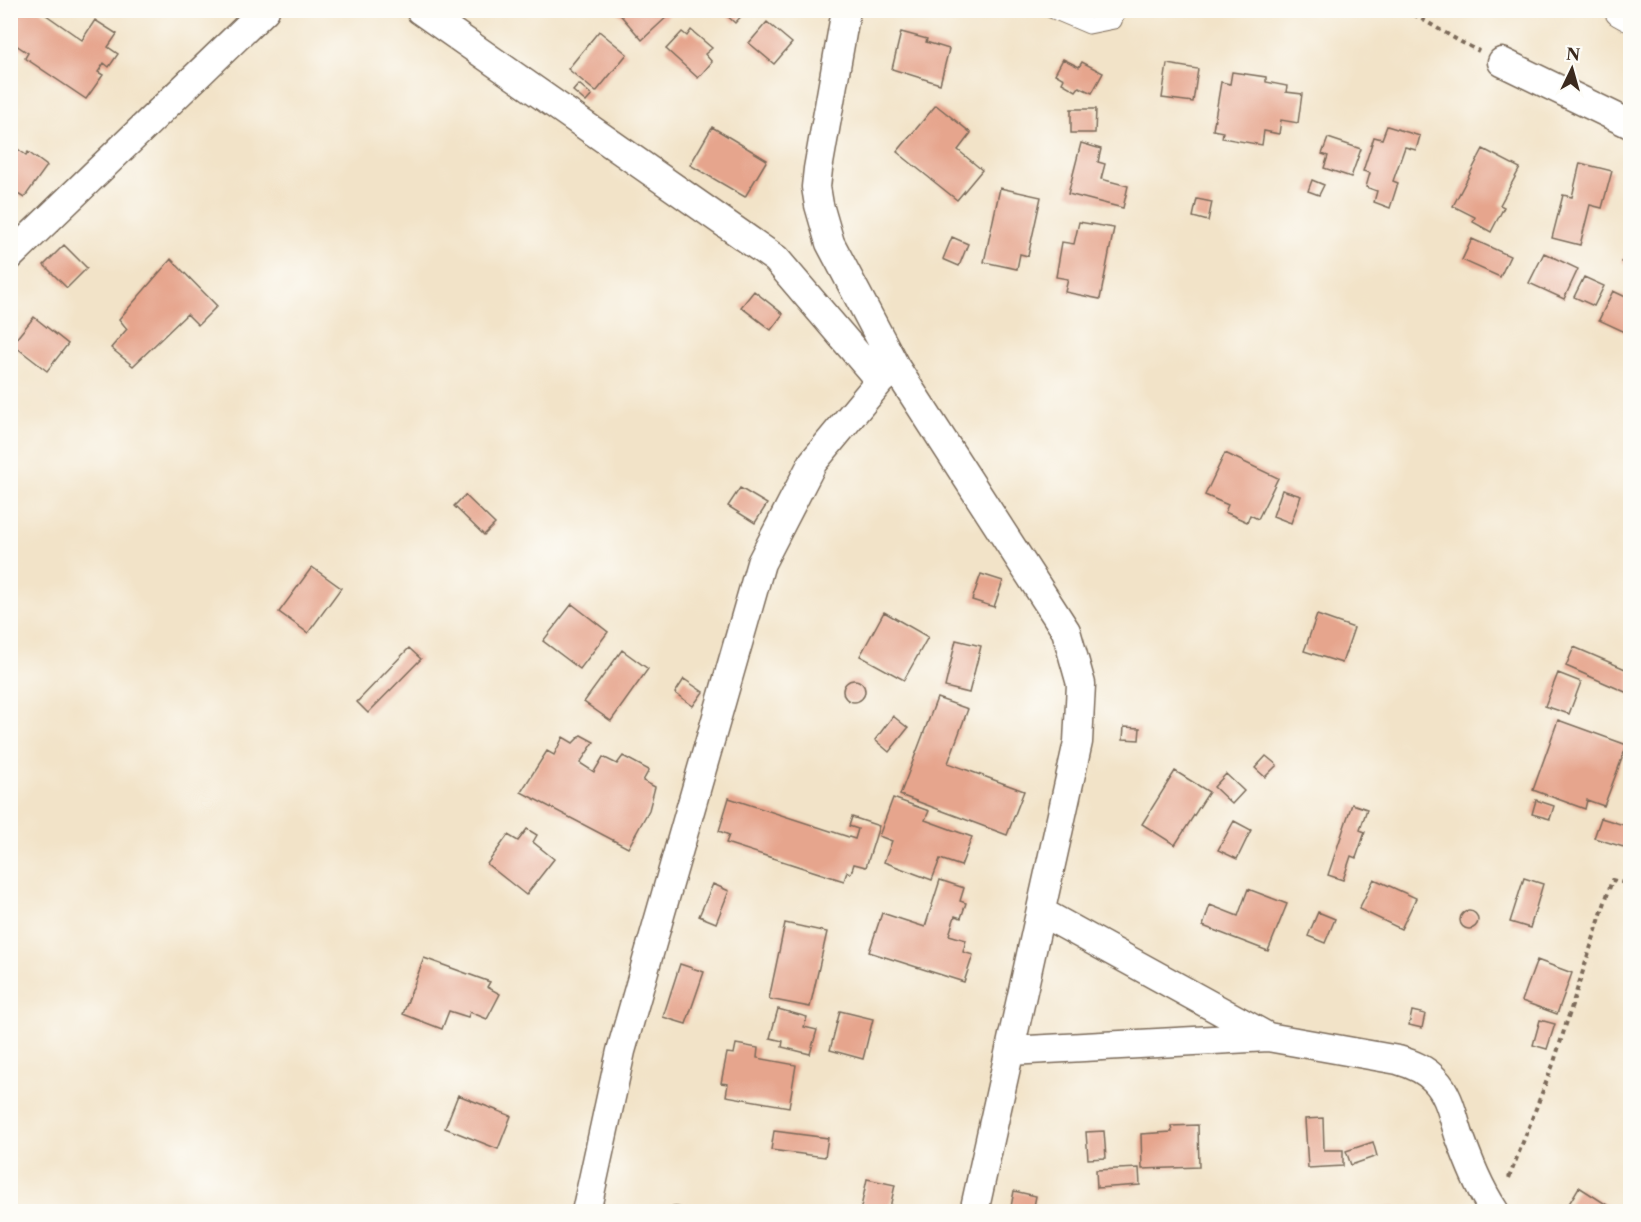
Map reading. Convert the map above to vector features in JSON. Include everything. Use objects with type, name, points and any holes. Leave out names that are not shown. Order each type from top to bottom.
[{"type":"main road","points":[[1621,10],[1630,15]]},
{"type":"street","points":[[10,256],[265,10]]},
{"type":"street","points":[[420,10],[776,259],[888,374],[1066,632],[1081,684],[1078,742],[974,1212]]},
{"type":"street","points":[[846,10],[816,187],[830,243],[888,374]]},
{"type":"street","points":[[1502,62],[1630,124]]},
{"type":"street","points":[[586,1212],[621,1051],[761,563],[813,462],[888,374]]},
{"type":"street","points":[[1041,912],[1268,1037]]},
{"type":"street","points":[[1010,1051],[1268,1037],[1413,1064],[1435,1080],[1443,1091],[1467,1156],[1495,1212]]},
{"type":"lane","points":[[1051,10],[1089,26],[1114,21],[1118,10]]},
{"type":"path","points":[[1406,10],[1461,42],[1502,62]]},
{"type":"path","points":[[1507,1182],[1554,1062],[1612,880],[1630,884]]},
{"type":"building","points":[[10,10],[39,10],[82,40],[95,20],[117,34],[108,47],[118,54],[109,67],[104,63],[98,72],[103,75],[86,99],[25,58],[28,53],[10,41]]},
{"type":"building","points":[[616,10],[665,10],[669,15],[642,40]]},
{"type":"building","points":[[721,10],[747,10],[735,23]]},
{"type":"building","points":[[767,22],[792,43],[774,64],[749,43]]},
{"type":"building","points":[[691,30],[712,48],[705,54],[712,62],[698,78],[666,49],[682,32],[687,36]]},
{"type":"building","points":[[599,31],[627,54],[596,92],[568,69]]},
{"type":"building","points":[[901,32],[927,39],[926,42],[949,49],[940,84],[892,69]]},
{"type":"building","points":[[1063,59],[1079,67],[1082,62],[1103,73],[1092,93],[1079,87],[1076,91],[1062,83],[1064,79],[1055,74]]},
{"type":"building","points":[[1167,64],[1198,69],[1193,102],[1162,98]]},
{"type":"building","points":[[1232,72],[1266,77],[1266,82],[1287,86],[1286,92],[1302,94],[1298,123],[1281,120],[1279,134],[1264,131],[1262,145],[1222,138],[1223,132],[1213,130],[1221,82],[1230,84]]},
{"type":"building","points":[[579,84],[592,95],[586,102],[573,91]]},
{"type":"building","points":[[936,105],[971,133],[958,150],[982,170],[957,200],[897,152]]},
{"type":"building","points":[[1071,109],[1096,109],[1095,133],[1071,133]]},
{"type":"building","points":[[1387,126],[1420,136],[1416,150],[1405,147],[1393,181],[1398,183],[1390,208],[1374,202],[1377,191],[1366,187],[1370,173],[1363,171],[1374,137],[1382,139]]},
{"type":"building","points":[[712,127],[767,160],[745,197],[690,165]]},
{"type":"building","points":[[1328,138],[1361,149],[1351,177],[1324,168],[1328,156],[1322,154]]},
{"type":"building","points":[[1081,143],[1101,149],[1098,162],[1105,164],[1101,179],[1128,186],[1123,208],[1068,194]]},
{"type":"building","points":[[12,145],[26,155],[28,152],[47,166],[24,198],[10,189]]},
{"type":"building","points":[[1483,149],[1520,168],[1500,205],[1504,207],[1491,232],[1473,222],[1475,217],[1453,206]]},
{"type":"building","points":[[1580,163],[1612,171],[1602,208],[1590,205],[1580,245],[1552,238],[1563,195],[1572,197]]},
{"type":"building","points":[[1312,180],[1324,185],[1319,195],[1308,191]]},
{"type":"building","points":[[1000,188],[1041,197],[1028,256],[1020,254],[1017,269],[984,262]]},
{"type":"building","points":[[1197,199],[1212,202],[1208,221],[1193,217]]},
{"type":"building","points":[[1079,222],[1114,228],[1100,299],[1065,292],[1068,279],[1056,277],[1062,242],[1074,244]]},
{"type":"building","points":[[952,237],[968,244],[959,266],[943,259]]},
{"type":"building","points":[[1472,239],[1510,256],[1500,277],[1462,260]]},
{"type":"building","points":[[64,245],[87,268],[67,288],[44,265]]},
{"type":"building","points":[[1630,245],[1630,266],[1622,262]]},
{"type":"building","points":[[1544,253],[1578,269],[1564,299],[1529,283]]},
{"type":"building","points":[[171,259],[217,306],[198,325],[187,314],[133,366],[111,348],[127,329],[119,319]]},
{"type":"building","points":[[1584,277],[1604,286],[1594,306],[1574,297]]},
{"type":"building","points":[[754,291],[783,314],[771,330],[741,307]]},
{"type":"building","points":[[1613,291],[1630,299],[1630,319],[1625,332],[1599,320]]},
{"type":"building","points":[[34,317],[68,344],[47,371],[12,344]]},
{"type":"building","points":[[1225,453],[1278,478],[1258,519],[1250,515],[1247,522],[1225,512],[1228,505],[1205,495]]},
{"type":"building","points":[[740,488],[767,504],[755,523],[728,506]]},
{"type":"building","points":[[1282,490],[1301,496],[1291,523],[1273,516]]},
{"type":"building","points":[[465,495],[495,524],[484,535],[454,506]]},
{"type":"building","points":[[312,567],[341,588],[308,633],[279,612]]},
{"type":"building","points":[[981,574],[1003,581],[994,607],[972,600]]},
{"type":"building","points":[[572,604],[608,632],[580,669],[543,641]]},
{"type":"building","points":[[884,612],[928,637],[904,680],[860,656]]},
{"type":"building","points":[[1317,615],[1354,628],[1342,663],[1304,651]]},
{"type":"building","points":[[956,640],[981,646],[969,693],[945,687]]},
{"type":"building","points":[[1574,647],[1630,671],[1630,694],[1566,666]]},
{"type":"building","points":[[409,648],[421,659],[368,713],[357,702]]},
{"type":"building","points":[[622,650],[648,669],[611,721],[584,702]]},
{"type":"building","points":[[1558,673],[1581,682],[1569,714],[1545,706]]},
{"type":"building","points":[[684,679],[703,692],[693,706],[675,693]]},
{"type":"building","points":[[854,680],[862,683],[865,691],[862,699],[854,702],[846,699],[843,691],[846,683]]},
{"type":"building","points":[[937,698],[968,709],[948,763],[1024,791],[1007,835],[900,795]]},
{"type":"building","points":[[893,716],[908,728],[889,752],[875,740]]},
{"type":"building","points":[[1558,720],[1627,745],[1604,806],[1587,800],[1585,809],[1533,790]]},
{"type":"building","points":[[1124,727],[1140,728],[1139,740],[1123,739]]},
{"type":"building","points":[[581,735],[594,742],[580,763],[594,772],[603,757],[617,764],[623,756],[649,770],[643,781],[655,787],[649,810],[628,848],[521,792],[547,751],[554,755],[563,737],[573,743]]},
{"type":"building","points":[[1266,756],[1277,765],[1265,777],[1255,768]]},
{"type":"building","points":[[1175,771],[1209,792],[1175,845],[1142,824]]},
{"type":"building","points":[[1226,774],[1244,791],[1232,804],[1214,787]]},
{"type":"building","points":[[729,798],[855,839],[858,829],[849,826],[852,817],[879,826],[866,867],[854,864],[851,873],[847,872],[844,881],[726,843],[729,835],[719,831]]},
{"type":"building","points":[[893,798],[929,811],[925,820],[972,837],[961,866],[940,859],[932,880],[884,862],[892,841],[879,836]]},
{"type":"building","points":[[1536,800],[1554,806],[1550,819],[1532,814]]},
{"type":"building","points":[[1352,804],[1367,809],[1360,830],[1365,832],[1356,858],[1351,856],[1343,880],[1328,875]]},
{"type":"building","points":[[1601,818],[1630,827],[1630,849],[1594,838]]},
{"type":"building","points":[[1234,821],[1251,830],[1237,859],[1218,850]]},
{"type":"building","points":[[527,829],[537,835],[533,842],[554,859],[526,895],[487,864],[508,835],[518,841]]},
{"type":"building","points":[[1524,878],[1543,884],[1530,928],[1510,922]]},
{"type":"building","points":[[1374,879],[1416,898],[1401,929],[1359,909]]},
{"type":"building","points":[[940,880],[964,888],[960,901],[966,903],[961,918],[955,916],[949,935],[966,940],[963,952],[973,955],[964,982],[869,952],[882,913],[925,927]]},
{"type":"building","points":[[713,884],[729,891],[716,923],[699,916]]},
{"type":"building","points":[[1248,889],[1287,904],[1268,951],[1203,926],[1210,905],[1238,916]]},
{"type":"building","points":[[1469,911],[1475,914],[1478,920],[1475,926],[1469,929],[1463,926],[1460,920],[1463,914]]},
{"type":"building","points":[[1318,912],[1335,919],[1325,943],[1308,936]]},
{"type":"building","points":[[785,923],[827,932],[810,1007],[769,999]]},
{"type":"building","points":[[424,958],[490,982],[487,987],[500,994],[487,1019],[470,1012],[468,1017],[449,1011],[442,1029],[403,1014]]},
{"type":"building","points":[[1537,960],[1572,973],[1557,1014],[1522,1001]]},
{"type":"building","points":[[680,964],[704,972],[686,1024],[663,1017]]},
{"type":"building","points":[[778,1009],[807,1017],[804,1027],[817,1030],[810,1054],[782,1047],[783,1041],[770,1038]]},
{"type":"building","points":[[840,1011],[873,1019],[863,1059],[830,1050]]},
{"type":"building","points":[[1412,1011],[1425,1014],[1422,1028],[1409,1025]]},
{"type":"building","points":[[1540,1020],[1555,1024],[1547,1049],[1533,1045]]},
{"type":"building","points":[[736,1044],[758,1048],[757,1058],[796,1065],[789,1107],[726,1096],[728,1084],[721,1083],[727,1053],[734,1054]]},
{"type":"building","points":[[458,1095],[511,1116],[498,1149],[445,1128]]},
{"type":"building","points":[[1323,1118],[1324,1150],[1343,1150],[1343,1166],[1308,1168],[1305,1119]]},
{"type":"building","points":[[1198,1125],[1199,1167],[1142,1169],[1141,1134],[1172,1132],[1171,1126]]},
{"type":"building","points":[[774,1131],[828,1138],[825,1157],[771,1150]]},
{"type":"building","points":[[1104,1131],[1106,1158],[1088,1159],[1086,1132]]},
{"type":"building","points":[[1373,1142],[1377,1156],[1351,1165],[1346,1151]]},
{"type":"building","points":[[1139,1168],[1140,1185],[1097,1188],[1096,1170]]},
{"type":"building","points":[[867,1179],[895,1185],[889,1212],[860,1212]]},
{"type":"building","points":[[1579,1187],[1618,1212],[1564,1212]]},
{"type":"building","points":[[1014,1191],[1036,1196],[1033,1212],[1010,1212]]},
{"type":"building","points":[[673,1206],[695,1211],[695,1212],[672,1212]]},
{"type":"building","points":[[1395,1206],[1396,1212],[1371,1212],[1371,1210]]}]
